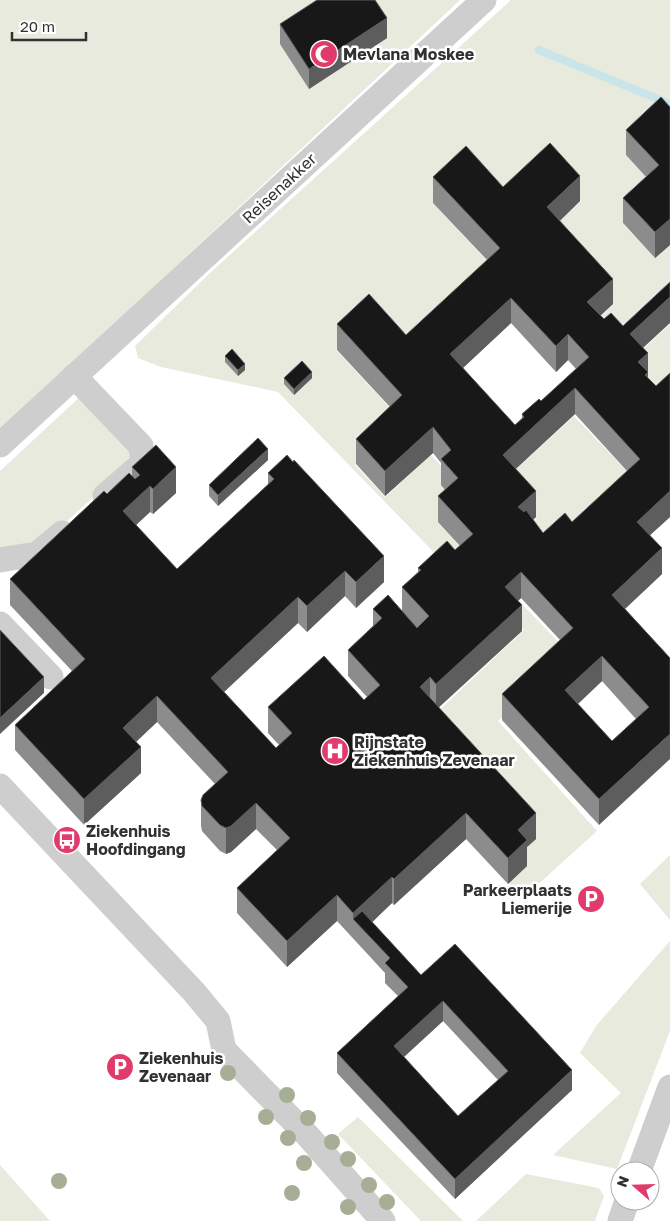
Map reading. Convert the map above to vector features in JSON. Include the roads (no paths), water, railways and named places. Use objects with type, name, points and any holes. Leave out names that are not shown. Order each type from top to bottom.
[{"type":"street","name":"Reisenakker","points":[[0,445],[484,0]]},
{"type":"street","points":[[0,560],[37,554],[143,464],[141,446],[74,376]]},
{"type":"street","points":[[0,624],[50,677]]},
{"type":"street","points":[[0,786],[194,992],[218,1021],[224,1050],[308,1136],[383,1221]]},
{"type":"street","points":[[642,1161],[669,1094]]},
{"type":"waterway","points":[[539,50],[670,104]]},
{"type":"place","name":"Mevlana Moskee","points":[[324,54]]},
{"type":"place","name":"Rijnstate Ziekenhuis Zevenaar","points":[[335,751]]},
{"type":"place","name":"Ziekenhuis Hoofdingang","points":[[67,840]]},
{"type":"place","name":"Parkeerplaats Liemerije","points":[[591,899]]},
{"type":"place","name":"Ziekenhuis Zevenaar","points":[[120,1067]]}]
